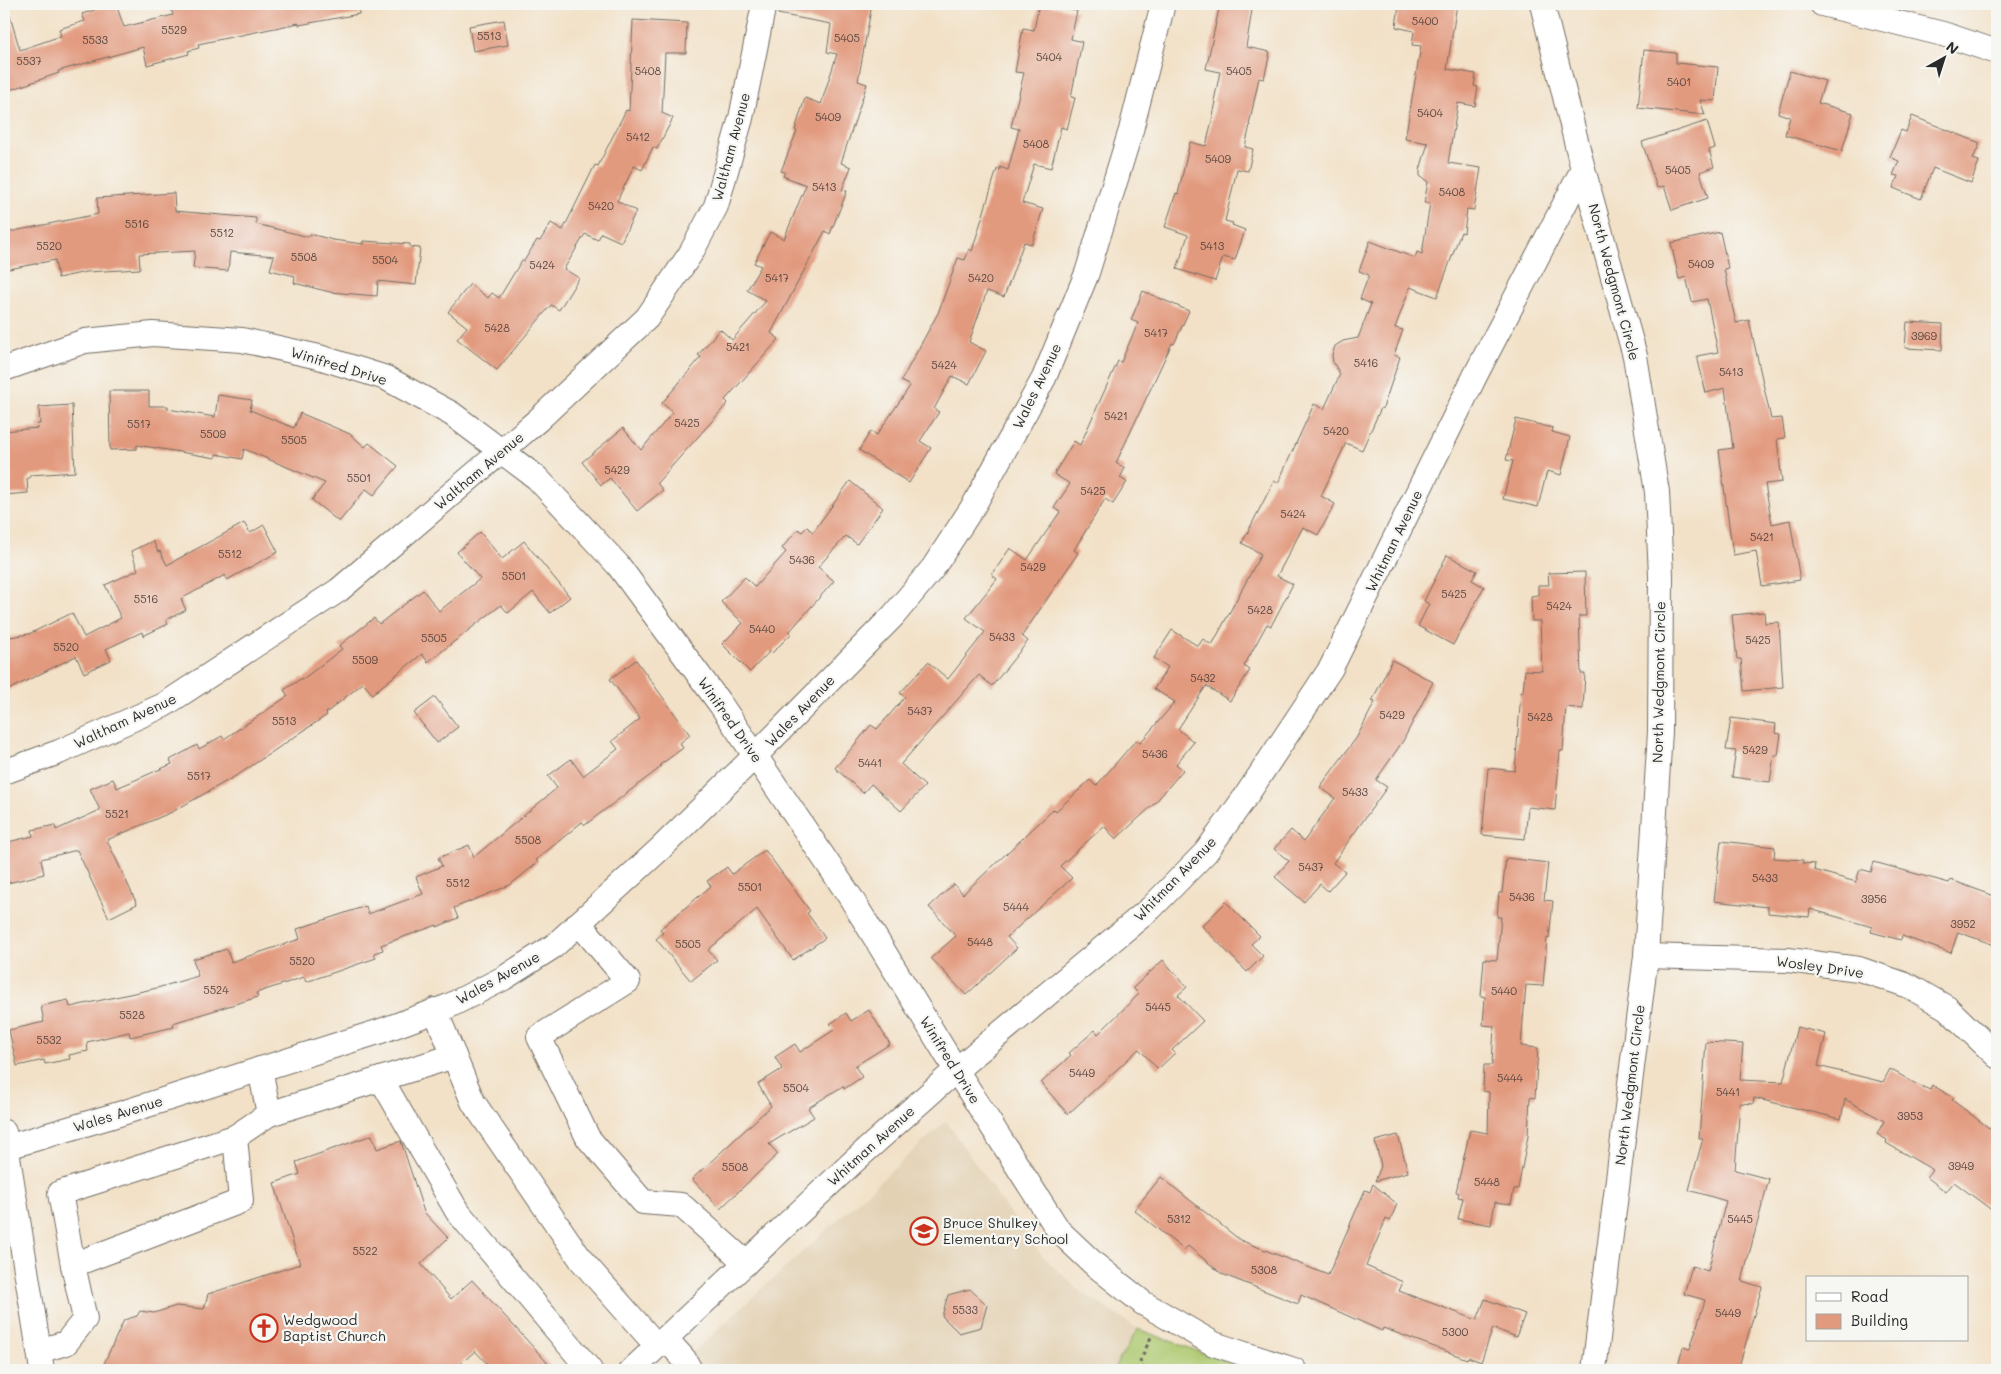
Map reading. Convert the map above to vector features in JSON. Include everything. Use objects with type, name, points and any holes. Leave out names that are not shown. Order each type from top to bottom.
[{"type":"street","name":"Waltham Avenue","points":[[4,772],[59,752],[164,705],[214,674],[338,590],[502,452],[647,318],[691,253],[716,206],[742,118],[764,4]]},
{"type":"street","name":"Wales Avenue","points":[[5,1142],[119,1114],[381,1030],[435,1010],[504,978],[554,946],[661,848],[755,756],[893,616],[933,568],[974,505],[1044,378],[1088,273],[1131,130],[1164,4]]},
{"type":"street","name":"North Wedgmont Circle","points":[[1542,4],[1583,169],[1635,356],[1657,492],[1661,575],[1660,732],[1646,956],[1594,1370]]},
{"type":"street","points":[[1822,4],[1943,34],[1997,52]]},
{"type":"street","name":"Whitman Avenue","points":[[632,1370],[852,1162],[956,1070],[1151,908],[1206,852],[1246,796],[1331,668],[1477,372],[1583,169]]},
{"type":"street","name":"Winifred Drive","points":[[4,369],[85,341],[153,334],[242,340],[319,357],[386,378],[452,414],[537,478],[618,565],[721,705],[851,898],[956,1070],[1059,1231],[1101,1270],[1143,1303],[1161,1314],[1214,1344],[1294,1370]]},
{"type":"street","points":[[579,923],[628,981],[539,1038],[580,1122],[588,1138],[643,1202],[681,1205],[746,1262]]},
{"type":"street","name":"Wosley Drive","points":[[1646,956],[1788,960],[1859,969],[1909,986],[1947,1008],[1997,1056]]},
{"type":"street","points":[[435,1010],[473,1102],[582,1261],[662,1342],[684,1359],[690,1370]]},
{"type":"street","points":[[5,1142],[40,1360],[66,1343],[84,1318],[60,1192],[235,1137],[269,1114],[454,1056]]},
{"type":"street","points":[[260,1069],[269,1114]]},
{"type":"street","points":[[380,1079],[457,1211],[590,1370]]},
{"type":"street","points":[[73,1265],[241,1201],[235,1137]]},
{"type":"path","points":[[1144,1370],[1140,1361],[1161,1314]]},
{"type":"shaded area","name":"Bruce Shulkey Elementary School","points":[[946,1121],[1006,1208],[1041,1254],[1077,1289],[1138,1329],[1113,1370],[673,1370]]},
{"type":"green space","points":[[1138,1329],[1249,1370],[1113,1370]]},
{"type":"building","points":[[116,4],[124,27],[173,15],[170,4],[358,4],[359,14],[299,25],[299,23],[198,44],[199,48],[188,51],[189,54],[147,65],[143,47],[58,71],[59,73],[4,92],[4,14],[9,13],[20,50],[61,36],[59,29],[85,21],[82,14]]},
{"type":"building","points":[[779,4],[872,4],[858,81],[867,84],[841,163],[851,167],[842,190],[847,191],[830,234],[825,231],[771,333],[779,339],[725,400],[728,403],[657,483],[663,490],[637,511],[610,478],[601,485],[582,462],[623,428],[641,450],[673,412],[662,403],[701,357],[698,355],[720,329],[732,340],[766,301],[747,290],[761,266],[754,263],[770,232],[784,239],[806,185],[783,176],[785,172],[781,171],[797,131],[795,130],[805,98],[821,104],[837,54],[827,52],[831,24],[778,14]]},
{"type":"building","points":[[1039,4],[1077,11],[1071,39],[1082,42],[1071,97],[1075,98],[1067,129],[1061,127],[1051,168],[1034,164],[1022,203],[1043,209],[1032,244],[1024,242],[1004,297],[987,291],[969,342],[986,351],[969,384],[952,376],[934,409],[939,412],[920,441],[931,448],[909,483],[859,450],[871,431],[877,435],[910,386],[901,381],[938,313],[958,258],[965,260],[969,249],[972,251],[997,169],[1000,170],[1000,167],[1008,170],[1019,129],[1011,127],[1024,73],[1015,72],[1023,28],[1034,30]]},
{"type":"building","points":[[1220,4],[1253,4],[1246,47],[1270,52],[1264,79],[1259,78],[1249,125],[1245,147],[1253,149],[1248,171],[1237,169],[1225,221],[1245,230],[1235,260],[1223,257],[1215,281],[1177,269],[1188,235],[1165,227],[1176,193],[1178,194],[1190,142],[1206,146],[1216,102],[1214,101],[1220,72],[1206,69]]},
{"type":"building","points":[[1399,4],[1457,4],[1447,69],[1476,74],[1474,86],[1478,87],[1475,106],[1458,103],[1448,163],[1481,168],[1474,210],[1467,209],[1464,233],[1461,232],[1437,297],[1410,287],[1395,328],[1403,330],[1394,355],[1400,357],[1383,408],[1381,408],[1362,450],[1346,443],[1321,496],[1335,504],[1318,535],[1303,527],[1277,576],[1293,584],[1271,626],[1267,624],[1244,666],[1250,670],[1230,701],[1206,686],[1178,729],[1194,742],[1176,764],[1183,770],[1154,804],[1116,839],[1104,826],[1060,866],[1072,878],[1007,937],[1017,948],[966,995],[931,958],[956,936],[929,907],[954,884],[963,894],[1054,809],[1056,811],[1090,780],[1096,786],[1136,740],[1140,743],[1175,702],[1154,689],[1168,667],[1154,658],[1172,630],[1198,646],[1203,639],[1212,645],[1261,554],[1242,543],[1274,481],[1278,483],[1314,404],[1324,409],[1340,374],[1333,362],[1332,355],[1335,346],[1343,341],[1358,338],[1371,304],[1360,299],[1369,275],[1359,271],[1370,241],[1415,258],[1417,252],[1422,254],[1430,203],[1424,203],[1428,182],[1420,176],[1420,170],[1428,143],[1405,139],[1421,46],[1412,45],[1414,31],[1396,27]]},
{"type":"building","points":[[504,20],[508,45],[473,51],[469,26]]},
{"type":"building","points":[[633,20],[687,23],[686,53],[665,53],[662,113],[673,118],[657,149],[653,147],[642,170],[634,166],[617,201],[636,211],[621,242],[601,233],[598,240],[585,234],[564,269],[579,278],[559,310],[551,305],[497,370],[457,339],[467,327],[448,312],[470,284],[488,298],[492,293],[499,298],[522,260],[524,261],[537,240],[540,241],[551,223],[563,230],[595,165],[598,166],[626,110],[629,111]]},
{"type":"building","points":[[1644,50],[1676,53],[1676,63],[1718,67],[1715,101],[1700,100],[1705,115],[1638,108]]},
{"type":"building","points":[[1790,71],[1825,81],[1818,103],[1853,113],[1842,151],[1785,135],[1790,117],[1778,113]]},
{"type":"building","points":[[1912,116],[1980,143],[1973,159],[1979,161],[1971,183],[1933,168],[1921,199],[1893,188],[1898,176],[1893,175],[1899,161],[1890,157],[1901,130],[1906,132]]},
{"type":"building","points":[[1707,121],[1715,148],[1709,150],[1714,167],[1700,172],[1708,198],[1672,210],[1664,186],[1657,188],[1642,142]]},
{"type":"building","points":[[174,193],[175,211],[256,218],[256,224],[309,237],[310,234],[333,240],[363,244],[363,241],[410,244],[410,247],[420,248],[416,285],[378,281],[377,296],[330,292],[294,283],[295,276],[270,270],[274,256],[230,252],[228,271],[193,268],[195,251],[139,254],[140,269],[86,272],[58,278],[55,260],[4,270],[4,233],[98,214],[97,198]]},
{"type":"building","points":[[1720,232],[1728,268],[1724,269],[1736,323],[1749,320],[1771,419],[1782,418],[1785,438],[1777,439],[1782,482],[1765,484],[1772,524],[1790,520],[1800,580],[1762,586],[1756,551],[1733,555],[1719,450],[1733,448],[1725,388],[1706,393],[1697,356],[1718,352],[1707,299],[1692,302],[1686,277],[1679,279],[1671,243]]},
{"type":"building","points":[[1143,291],[1189,311],[1116,463],[1125,468],[1120,478],[1127,482],[1113,504],[1105,499],[1074,550],[1078,553],[1022,636],[1028,641],[992,686],[979,675],[901,764],[925,786],[901,811],[871,784],[863,793],[835,768],[871,725],[877,729],[905,697],[900,693],[928,662],[948,679],[985,632],[966,618],[997,579],[992,575],[1010,548],[1027,560],[1060,512],[1054,508],[1070,484],[1054,474],[1074,441],[1080,445],[1118,361],[1121,362],[1138,323],[1131,320]]},
{"type":"building","points":[[1907,322],[1943,324],[1942,350],[1905,348]]},
{"type":"building","points":[[109,391],[149,391],[149,406],[168,406],[168,409],[215,417],[218,395],[252,400],[250,410],[294,428],[300,413],[350,434],[365,447],[369,443],[398,466],[374,495],[366,489],[339,522],[312,500],[325,483],[244,449],[242,459],[216,454],[216,458],[137,445],[137,449],[110,450]]},
{"type":"building","points":[[72,405],[75,472],[30,475],[30,478],[27,478],[28,493],[4,495],[4,431],[38,428],[37,424],[40,424],[39,407]]},
{"type":"building","points":[[1516,419],[1553,428],[1552,432],[1570,437],[1561,475],[1547,471],[1538,507],[1503,499],[1513,461],[1506,460]]},
{"type":"building","points":[[850,481],[883,508],[857,544],[846,536],[818,567],[834,581],[789,632],[791,634],[772,653],[770,651],[750,672],[722,644],[743,623],[721,602],[745,577],[755,587],[786,552],[782,548],[798,529],[802,532],[807,527],[813,532]]},
{"type":"building","points":[[244,523],[250,533],[264,525],[278,552],[227,580],[225,575],[181,599],[186,610],[166,620],[168,624],[143,636],[142,632],[106,649],[111,660],[84,673],[76,656],[4,692],[4,638],[29,634],[72,613],[84,637],[121,618],[105,585],[138,570],[131,551],[153,541],[167,565]]},
{"type":"building","points":[[480,532],[502,559],[524,541],[570,597],[550,613],[533,592],[508,613],[501,605],[428,662],[422,654],[372,694],[363,683],[326,713],[327,715],[241,773],[172,812],[107,840],[137,904],[109,918],[77,850],[41,859],[44,874],[4,884],[4,843],[33,836],[32,830],[55,825],[56,830],[100,810],[90,789],[113,779],[117,788],[172,764],[170,760],[197,745],[199,749],[222,736],[224,739],[288,696],[284,690],[303,679],[342,649],[339,646],[374,618],[379,624],[423,590],[439,611],[480,579],[457,552]]},
{"type":"building","points":[[1447,555],[1477,571],[1472,580],[1484,587],[1453,645],[1418,626],[1429,604],[1424,601]]},
{"type":"building","points":[[1585,572],[1586,616],[1579,616],[1581,674],[1585,674],[1583,709],[1566,707],[1563,751],[1560,751],[1555,810],[1528,807],[1525,839],[1482,835],[1488,768],[1515,771],[1521,692],[1523,692],[1525,670],[1542,671],[1540,621],[1532,621],[1531,596],[1538,595],[1538,585],[1549,585],[1548,573]]},
{"type":"building","points":[[1764,612],[1765,623],[1779,622],[1783,687],[1744,691],[1741,659],[1737,659],[1732,615]]},
{"type":"building","points":[[636,660],[690,735],[680,743],[683,748],[585,825],[582,822],[536,860],[538,862],[510,885],[454,908],[458,918],[437,927],[437,925],[381,945],[383,950],[374,953],[376,958],[306,982],[304,977],[256,993],[258,997],[173,1023],[174,1027],[130,1037],[129,1032],[87,1042],[88,1051],[69,1055],[70,1059],[45,1064],[44,1060],[17,1066],[9,1030],[44,1022],[41,1006],[68,1000],[70,1007],[157,988],[198,976],[193,959],[227,949],[231,962],[300,939],[297,929],[366,906],[368,914],[423,894],[416,877],[442,866],[438,858],[469,845],[474,857],[557,788],[548,776],[571,759],[583,776],[618,749],[612,741],[640,719],[610,679]]},
{"type":"building","points":[[1392,660],[1433,682],[1403,741],[1376,780],[1387,787],[1333,863],[1345,872],[1328,891],[1320,884],[1304,902],[1275,877],[1289,861],[1274,849],[1291,830],[1304,841],[1335,798],[1320,787],[1357,737],[1375,702],[1372,701]]},
{"type":"building","points":[[435,697],[458,727],[437,743],[414,713]]},
{"type":"building","points":[[1731,718],[1776,724],[1775,733],[1781,734],[1778,755],[1774,755],[1770,782],[1732,777],[1736,751],[1726,750]]},
{"type":"building","points":[[1721,841],[1775,847],[1774,858],[1803,860],[1803,863],[1815,864],[1814,870],[1856,882],[1860,869],[1871,872],[1874,862],[1949,883],[1951,880],[1997,897],[1997,946],[1958,932],[1951,953],[1902,936],[1901,940],[1871,932],[1872,927],[1810,909],[1809,917],[1768,913],[1768,907],[1714,901]]},
{"type":"building","points":[[765,850],[810,911],[807,913],[825,938],[793,960],[757,909],[708,950],[717,960],[691,981],[656,939],[663,933],[660,929],[711,886],[707,881],[727,867],[732,874]]},
{"type":"building","points":[[1506,858],[1548,863],[1544,900],[1553,901],[1549,939],[1547,938],[1543,986],[1526,985],[1521,1046],[1538,1048],[1535,1098],[1530,1097],[1528,1136],[1518,1189],[1514,1189],[1511,1204],[1495,1202],[1491,1225],[1458,1219],[1463,1198],[1458,1197],[1459,1193],[1456,1192],[1470,1130],[1488,1133],[1489,1092],[1483,1091],[1484,1065],[1492,1065],[1494,1026],[1483,1025],[1485,997],[1481,996],[1484,959],[1497,960],[1501,917],[1497,917],[1499,893],[1502,893]]},
{"type":"building","points":[[1226,902],[1260,936],[1251,944],[1263,956],[1247,972],[1202,926]]},
{"type":"building","points":[[1163,960],[1187,987],[1178,995],[1203,1021],[1172,1050],[1175,1053],[1158,1069],[1139,1049],[1068,1114],[1041,1083],[1071,1055],[1069,1053],[1095,1030],[1098,1034],[1139,994],[1133,988]]},
{"type":"building","points":[[869,1010],[890,1044],[855,1066],[862,1077],[844,1089],[843,1086],[808,1108],[814,1117],[769,1144],[778,1154],[720,1209],[692,1179],[771,1106],[758,1084],[782,1069],[775,1057],[795,1044],[800,1052],[834,1030],[830,1024],[846,1013],[851,1021]]},
{"type":"building","points":[[1797,1027],[1826,1034],[1818,1066],[1883,1082],[1890,1069],[1916,1084],[1930,1090],[1932,1085],[1954,1098],[1952,1100],[1997,1134],[1997,1214],[1954,1182],[1946,1192],[1927,1177],[1933,1170],[1886,1143],[1887,1140],[1877,1134],[1884,1121],[1845,1099],[1841,1119],[1754,1098],[1753,1104],[1740,1103],[1735,1170],[1769,1179],[1742,1281],[1762,1287],[1738,1370],[1677,1370],[1683,1347],[1690,1349],[1705,1300],[1684,1294],[1692,1266],[1708,1271],[1726,1201],[1689,1190],[1703,1138],[1699,1138],[1706,1042],[1743,1044],[1740,1080],[1783,1082]]},
{"type":"building","points":[[372,1135],[377,1149],[401,1141],[424,1212],[448,1238],[421,1264],[451,1299],[472,1280],[554,1370],[493,1370],[475,1351],[454,1370],[101,1370],[124,1320],[137,1316],[140,1311],[154,1313],[176,1306],[204,1309],[208,1294],[300,1264],[274,1183],[300,1174],[296,1162]]},
{"type":"building","points":[[1398,1135],[1408,1172],[1375,1181],[1381,1166],[1375,1141]]},
{"type":"building","points":[[1161,1177],[1240,1240],[1328,1275],[1365,1190],[1370,1192],[1373,1184],[1397,1204],[1390,1221],[1386,1219],[1366,1266],[1403,1282],[1399,1291],[1477,1320],[1485,1299],[1525,1314],[1516,1337],[1493,1328],[1481,1362],[1468,1357],[1467,1359],[1383,1328],[1382,1331],[1301,1295],[1298,1304],[1222,1274],[1188,1246],[1184,1250],[1134,1210]]},
{"type":"building","points":[[970,1289],[987,1305],[981,1327],[959,1333],[942,1316],[948,1295]]},
{"type":"place","name":"Bruce Shulkey Elementary School","points":[[924,1231]]},
{"type":"place","name":"Wedgwood Baptist Church","points":[[264,1328]]}]
